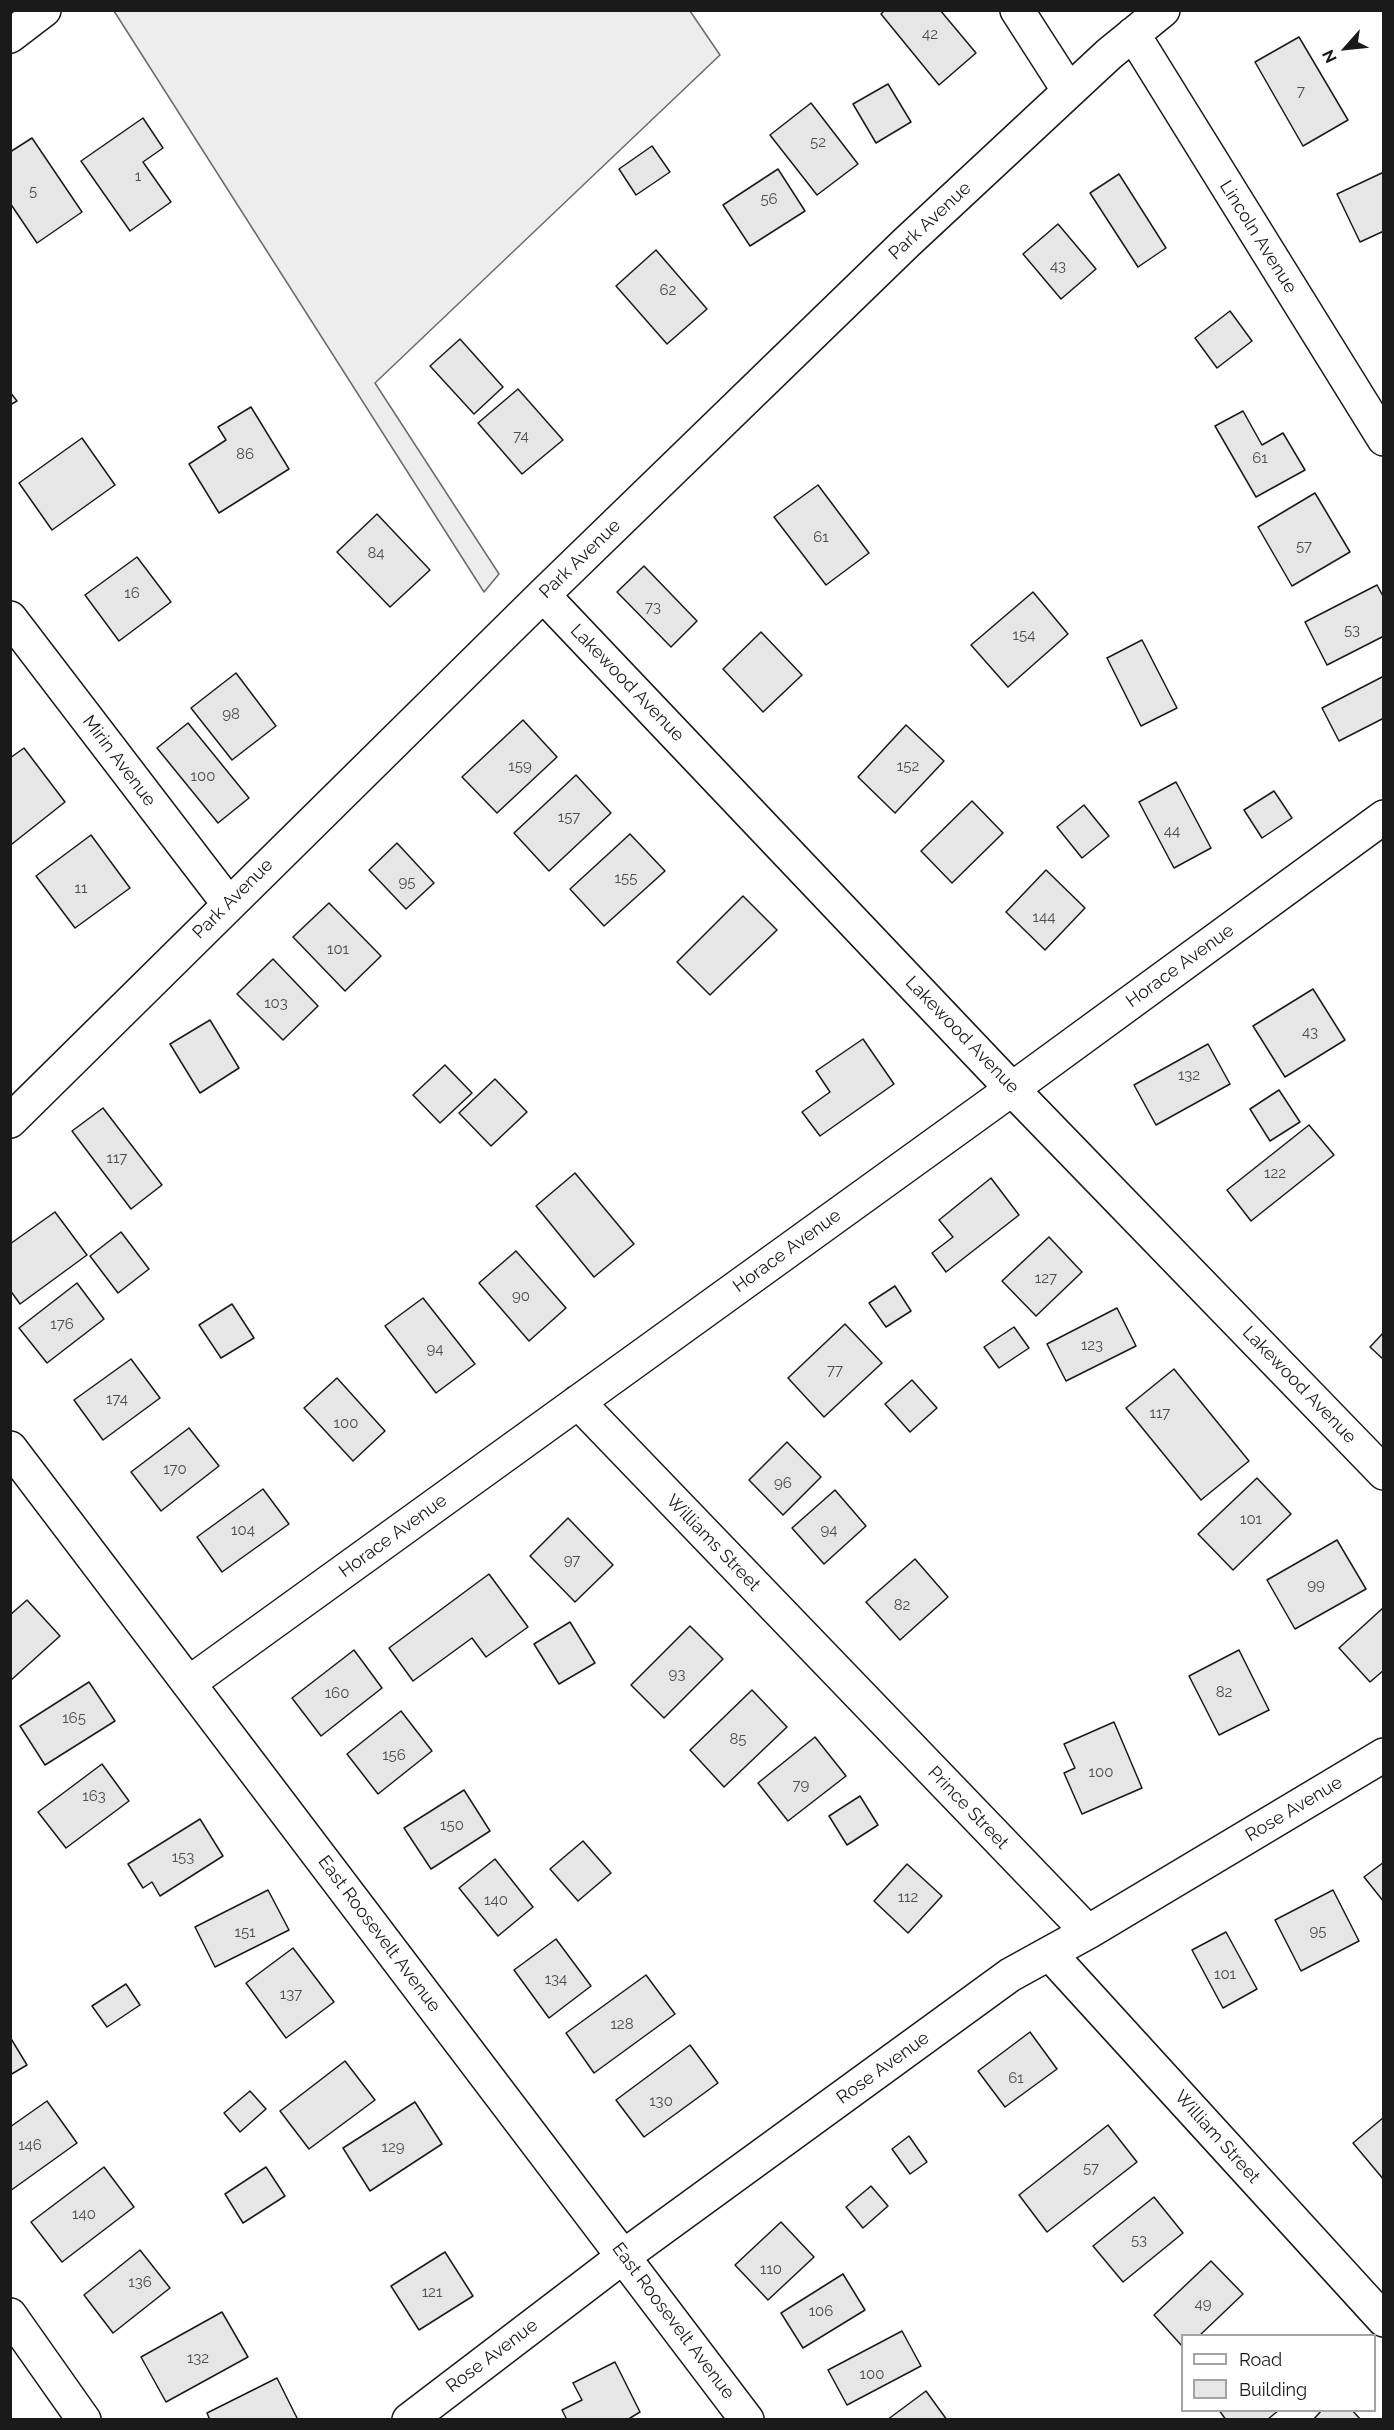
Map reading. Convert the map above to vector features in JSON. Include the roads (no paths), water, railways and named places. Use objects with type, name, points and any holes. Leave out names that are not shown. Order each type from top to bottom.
[{"type":"street","points":[[10,36],[44,10]]},
{"type":"street","points":[[1017,10],[1069,91]]},
{"type":"street","name":"Park Avenue","points":[[10,1120],[228,903],[906,243],[1069,91],[1163,10]]},
{"type":"street","name":"Lincoln Avenue","points":[[1133,34],[1383,439]]},
{"type":"street","name":"Lakewood Avenue","points":[[543,595],[1012,1089],[1383,1473]]},
{"type":"street","name":"Mirin Avenue","points":[[10,618],[228,903]]},
{"type":"street","name":"Horace Avenue","points":[[189,1683],[1012,1089],[1383,817]]},
{"type":"street","name":"Williams Street","points":[[578,1402],[849,1684]]},
{"type":"street","name":"East Roosevelt Avenue","points":[[10,1448],[747,2420]]},
{"type":"street","name":"Prince Street","points":[[849,1684],[1088,1932]]},
{"type":"street","name":"Rose Avenue","points":[[409,2420],[624,2256],[1010,1975],[1088,1932],[1383,1755]]},
{"type":"street","name":"William Street","points":[[1050,1954],[1383,2320]]},
{"type":"street","points":[[13,2326],[84,2420]]}]
